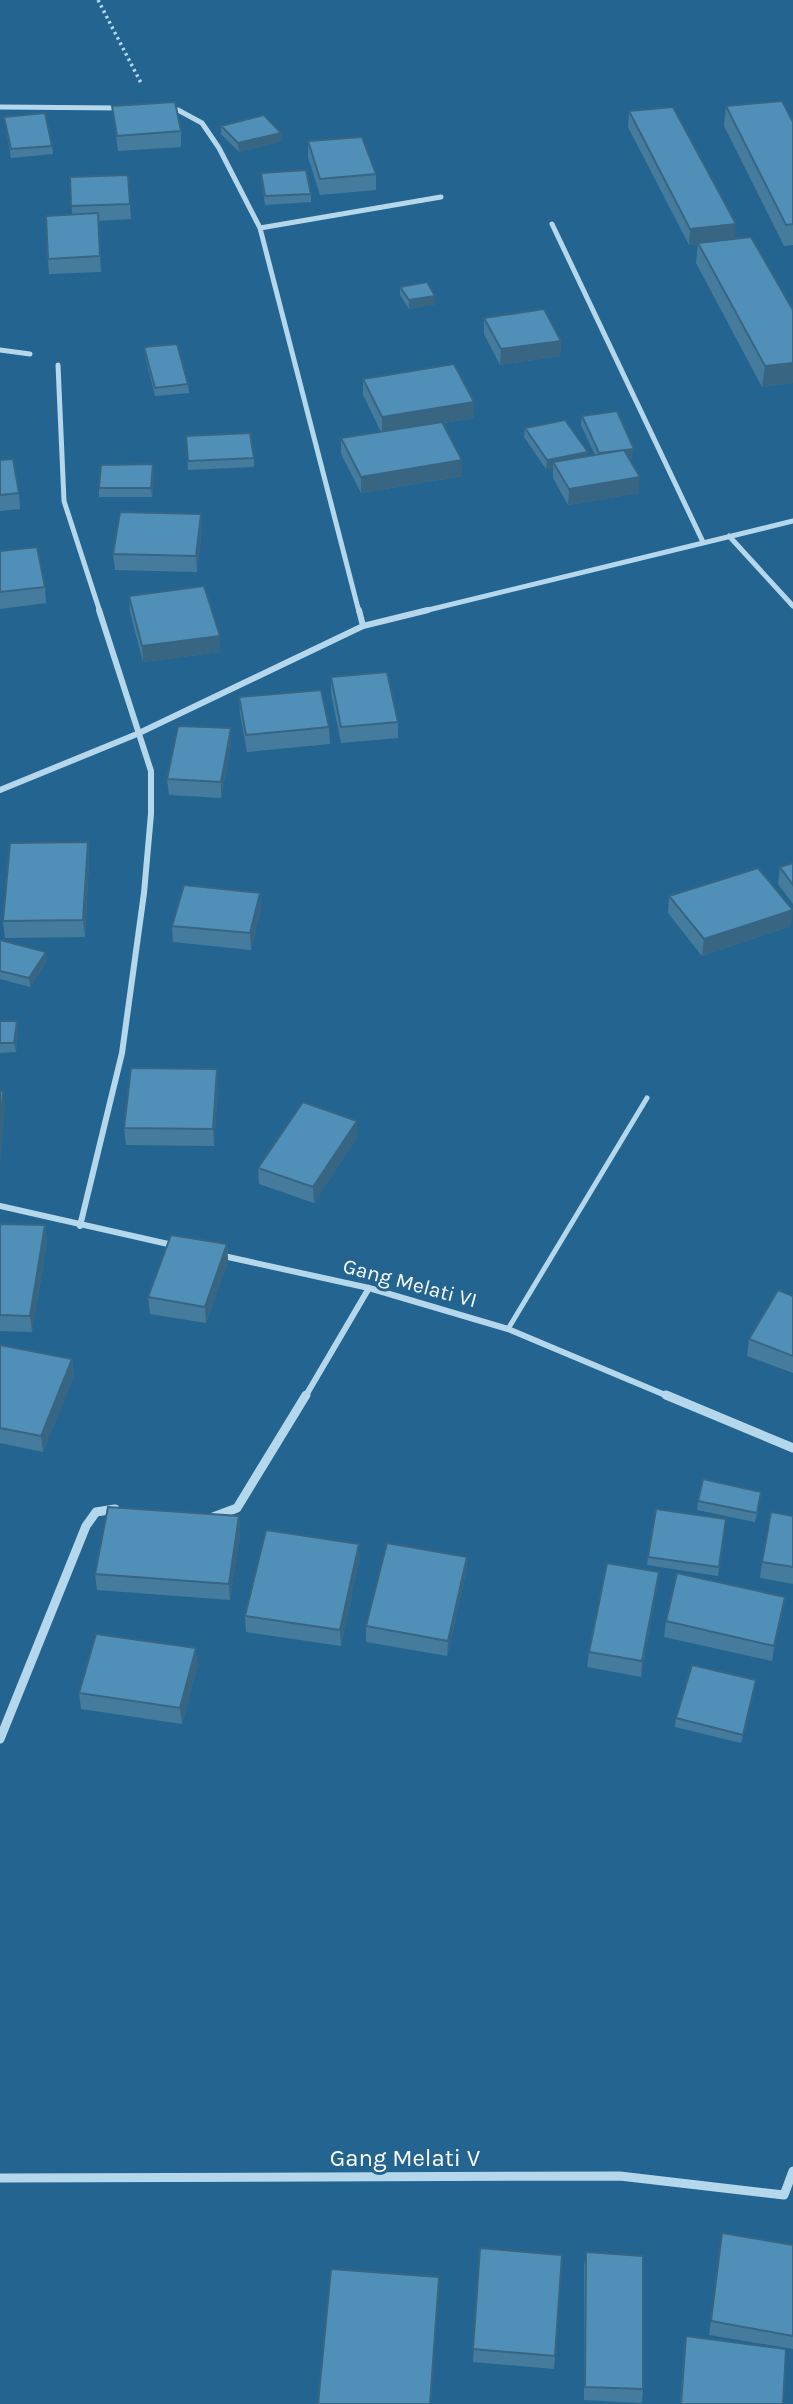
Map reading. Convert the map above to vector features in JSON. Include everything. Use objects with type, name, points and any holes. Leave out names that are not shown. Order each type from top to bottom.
[{"type":"street","points":[[0,107],[128,108]]},
{"type":"street","points":[[154,109],[178,110],[202,123],[219,148],[260,228],[363,626]]},
{"type":"street","points":[[260,228],[441,197]]},
{"type":"street","points":[[552,224],[703,542]]},
{"type":"street","points":[[0,350],[30,354]]},
{"type":"street","points":[[58,365],[64,500],[151,771],[151,814],[144,893],[122,1053],[80,1226]]},
{"type":"street","points":[[0,790],[137,734],[363,626],[793,521]]},
{"type":"street","points":[[729,536],[793,606]]},
{"type":"street","points":[[0,1206],[186,1248]]},
{"type":"street","name":"Gang Melati VI","points":[[212,1254],[369,1287],[508,1329],[793,1448]]},
{"type":"street","points":[[208,1519],[237,1508],[369,1287]]},
{"type":"street","points":[[0,1739],[86,1526],[96,1512],[112,1508],[126,1510]]},
{"type":"street","name":"Gang Melati V","points":[[0,2178],[621,2176],[788,2197],[793,2171]]},
{"type":"lane","points":[[508,1329],[647,1098]]},
{"type":"path","points":[[98,0],[154,109]]},
{"type":"building","points":[[782,101],[793,122],[793,224],[786,225],[726,106]]},
{"type":"building","points":[[175,102],[181,131],[117,136],[112,106]]},
{"type":"building","points":[[673,107],[736,224],[690,229],[629,111]]},
{"type":"building","points":[[45,113],[52,146],[11,149],[4,117]]},
{"type":"building","points":[[264,115],[281,133],[238,143],[221,126]]},
{"type":"building","points":[[362,137],[376,174],[320,179],[308,141]]},
{"type":"building","points":[[306,170],[311,194],[265,196],[261,173]]},
{"type":"building","points":[[128,175],[130,204],[71,206],[70,177]]},
{"type":"building","points":[[98,213],[100,256],[48,259],[46,216]]},
{"type":"building","points":[[751,237],[793,310],[793,363],[765,366],[698,243]]},
{"type":"building","points":[[427,282],[435,296],[409,300],[400,287]]},
{"type":"building","points":[[544,309],[561,341],[501,349],[484,318]]},
{"type":"building","points":[[177,344],[188,384],[155,388],[144,347]]},
{"type":"building","points":[[454,364],[474,402],[382,417],[363,379]]},
{"type":"building","points":[[617,411],[634,449],[599,453],[582,416]]},
{"type":"building","points":[[565,420],[588,452],[547,460],[525,428]]},
{"type":"building","points":[[442,422],[462,460],[361,477],[341,438]]},
{"type":"building","points":[[250,433],[254,458],[188,461],[186,436]]},
{"type":"building","points":[[624,450],[640,477],[569,489],[553,462]]},
{"type":"building","points":[[13,459],[19,493],[0,495],[0,460]]},
{"type":"building","points":[[153,464],[151,488],[99,488],[101,465]]},
{"type":"building","points":[[120,512],[201,514],[196,556],[113,554]]},
{"type":"building","points":[[37,547],[45,587],[0,592],[0,551]]},
{"type":"building","points":[[204,586],[220,636],[142,646],[129,596]]},
{"type":"building","points":[[387,672],[398,722],[341,727],[331,677]]},
{"type":"building","points":[[321,690],[329,727],[246,735],[239,697]]},
{"type":"building","points":[[178,726],[231,728],[221,782],[167,779]]},
{"type":"building","points":[[88,842],[83,920],[3,921],[10,843]]},
{"type":"building","points":[[793,863],[793,885],[780,867]]},
{"type":"building","points":[[758,868],[793,910],[704,939],[669,896]]},
{"type":"building","points":[[184,885],[260,893],[250,933],[172,926]]},
{"type":"building","points":[[0,940],[46,952],[29,978],[0,971]]},
{"type":"building","points":[[0,1021],[17,1021],[14,1043],[0,1043]]},
{"type":"building","points":[[131,1068],[217,1069],[213,1129],[124,1128]]},
{"type":"building","points":[[0,1091],[3,1091],[0,1129]]},
{"type":"building","points":[[303,1102],[357,1121],[313,1187],[258,1168]]},
{"type":"building","points":[[0,1224],[45,1225],[30,1316],[0,1315]]},
{"type":"building","points":[[171,1235],[227,1244],[205,1307],[148,1297]]},
{"type":"building","points":[[778,1290],[793,1296],[793,1356],[749,1339]]},
{"type":"building","points":[[0,1345],[72,1359],[41,1436],[0,1428]]},
{"type":"building","points":[[703,1479],[761,1492],[757,1513],[698,1501]]},
{"type":"building","points":[[108,1507],[239,1516],[229,1584],[95,1574]]},
{"type":"building","points":[[656,1509],[726,1519],[719,1567],[648,1557]]},
{"type":"building","points":[[771,1512],[793,1516],[793,1567],[762,1562]]},
{"type":"building","points":[[266,1530],[359,1544],[340,1630],[245,1616]]},
{"type":"building","points":[[387,1543],[467,1557],[448,1641],[366,1626]]},
{"type":"building","points":[[607,1563],[659,1572],[642,1661],[589,1652]]},
{"type":"building","points":[[677,1573],[785,1597],[774,1646],[666,1621]]},
{"type":"building","points":[[96,1634],[196,1648],[180,1708],[79,1693]]},
{"type":"building","points":[[692,1665],[756,1680],[743,1735],[676,1718]]},
{"type":"building","points":[[722,2233],[793,2245],[793,2336],[711,2321]]},
{"type":"building","points":[[480,2248],[562,2255],[555,2356],[473,2349]]},
{"type":"building","points":[[586,2252],[643,2256],[643,2389],[585,2387]]},
{"type":"building","points":[[331,2269],[439,2277],[430,2404],[318,2404]]},
{"type":"building","points":[[686,2336],[786,2349],[783,2404],[681,2404]]}]
